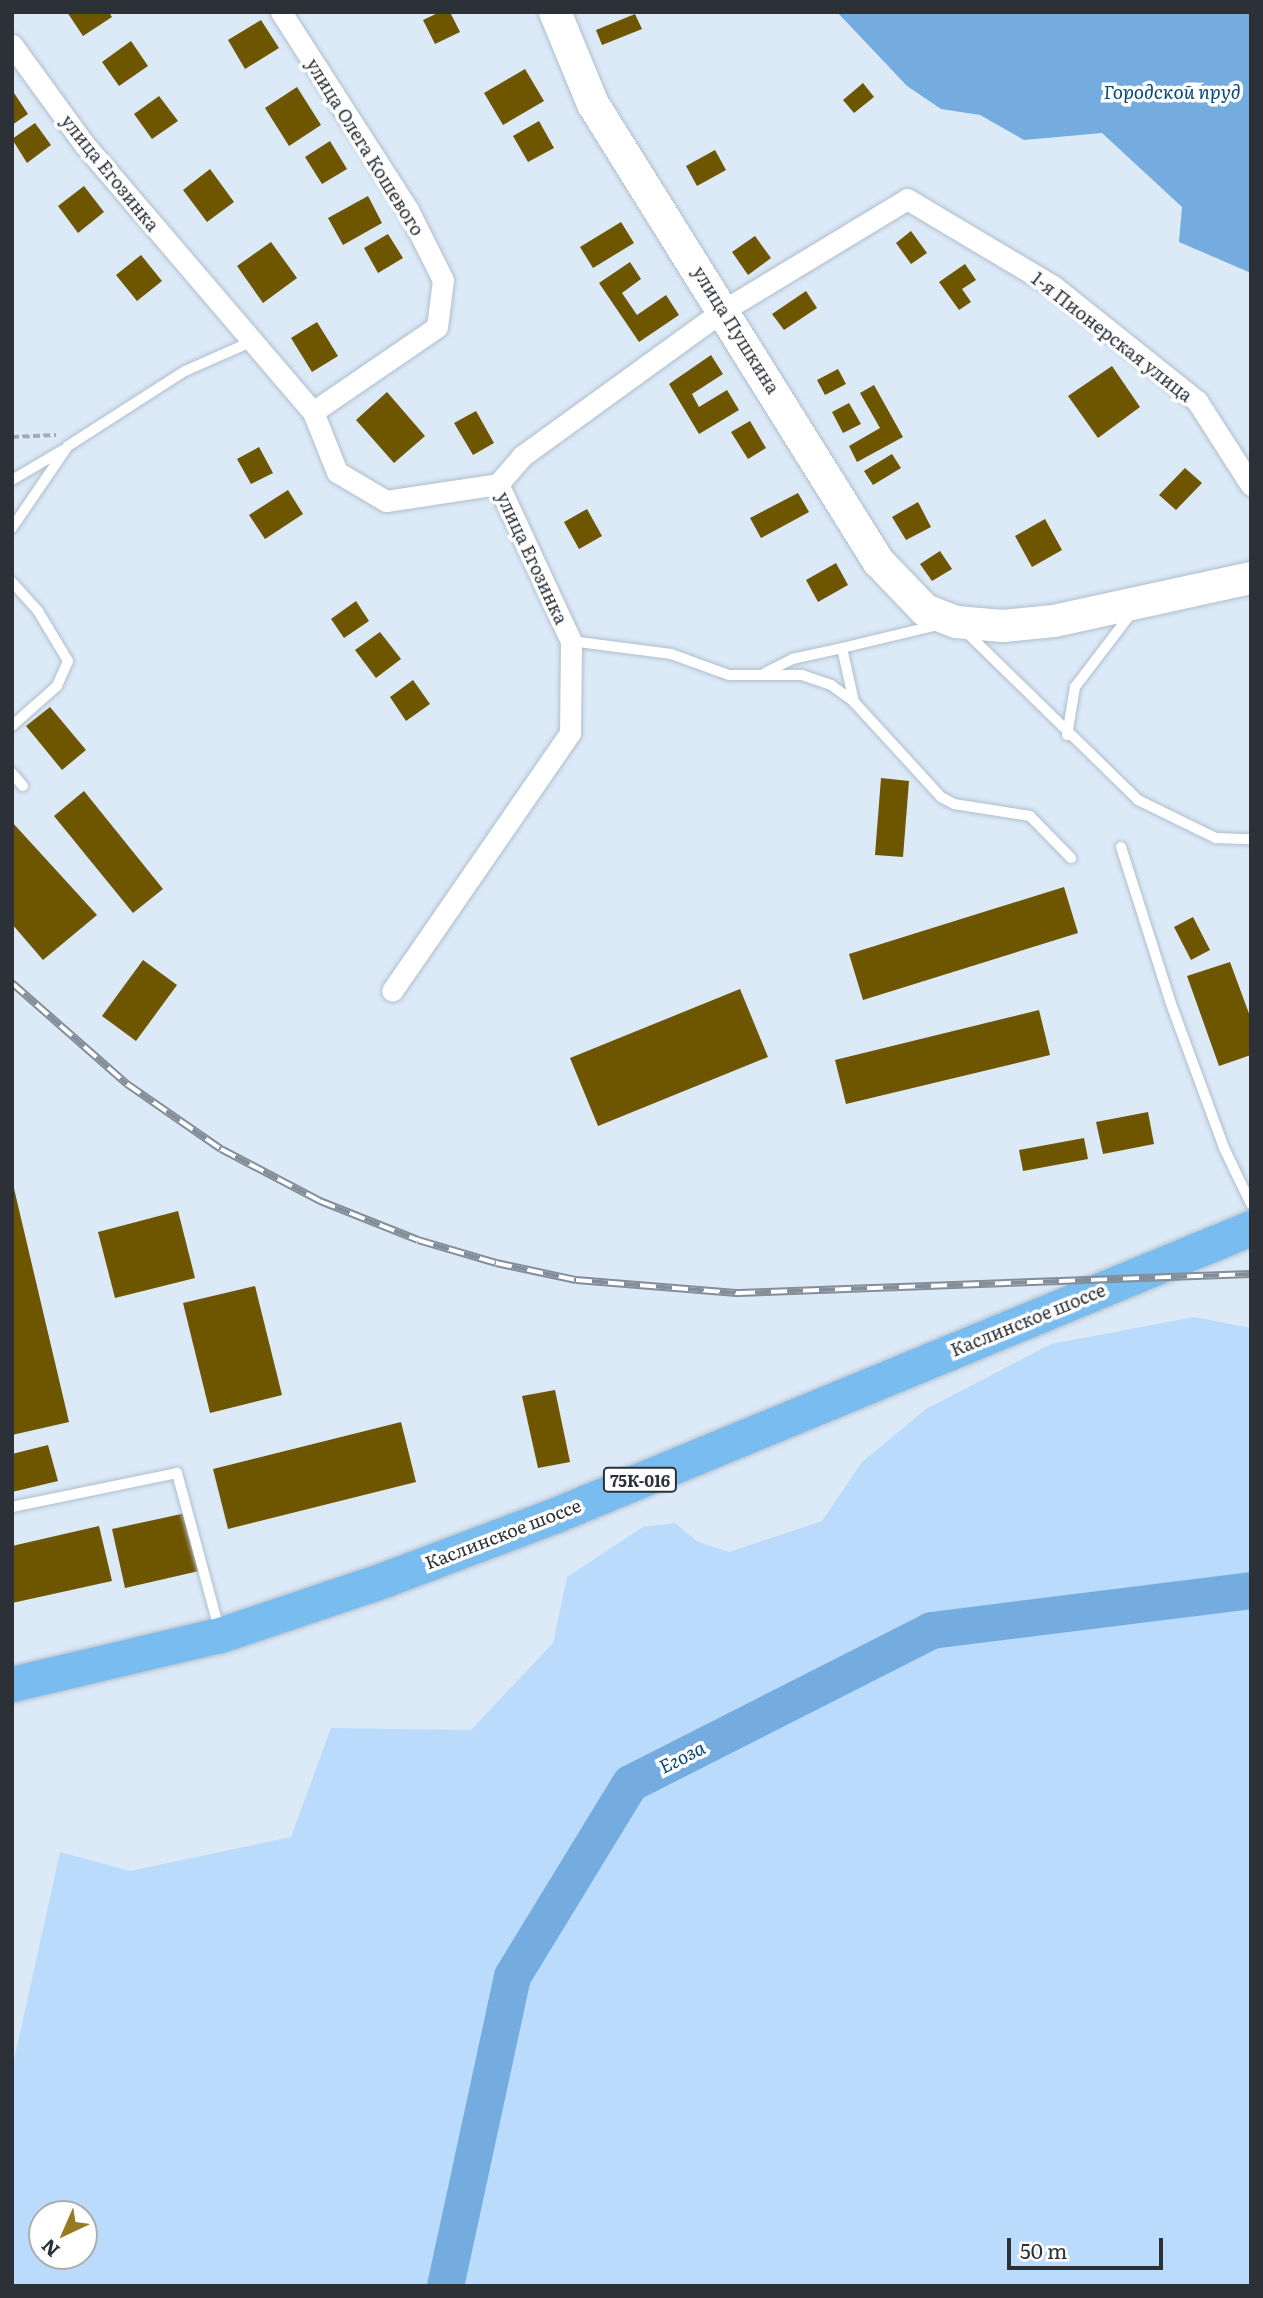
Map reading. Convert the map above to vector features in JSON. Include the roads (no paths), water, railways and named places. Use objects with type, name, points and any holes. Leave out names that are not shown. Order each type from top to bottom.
[{"type":"main road","name":"Каслинское шоссе","points":[[12,1684],[220,1635],[558,1514],[1251,1228]]},
{"type":"street","name":"улица Олега Кошевого","points":[[281,12],[426,244],[443,279],[437,327],[313,412]]},
{"type":"street","name":"улица Пушкина","points":[[552,19],[593,104],[724,310],[878,561],[925,610],[956,622]]},
{"type":"street","name":"улица Егозинка","points":[[12,44],[84,144],[313,412],[337,472],[386,501],[498,484],[571,641],[570,733],[392,991]]},
{"type":"street","name":"1-я Пионерская улица","points":[[724,310],[907,199],[1053,286],[1197,401],[1251,485]]},
{"type":"street","points":[[498,484],[522,456],[724,310]]},
{"type":"street","points":[[956,622],[1055,621],[1251,578]]},
{"type":"lane","points":[[12,480],[185,371],[253,341]]},
{"type":"lane","points":[[12,528],[68,446]]},
{"type":"lane","points":[[12,582],[38,611],[68,661],[57,686],[12,726]]},
{"type":"lane","points":[[1067,735],[1075,687],[1141,602]]},
{"type":"lane","points":[[761,675],[792,659],[956,622],[1067,735],[1138,800],[1216,838],[1251,839]]},
{"type":"lane","points":[[571,641],[671,654],[729,676],[802,675],[854,702],[941,797],[954,804],[985,805],[1030,816],[1071,858]]},
{"type":"lane","points":[[842,648],[854,702]]},
{"type":"lane","points":[[12,773],[23,786]]},
{"type":"lane","points":[[1121,847],[1179,1025],[1251,1204]]},
{"type":"lane","points":[[12,1507],[177,1474],[220,1635]]},
{"type":"water","name":"Городской пруд","points":[[837,12],[1251,12],[1251,273],[1179,242],[1182,207],[1102,133],[1024,140],[980,115],[941,109],[907,86]]},
{"type":"waterway","name":"Егоза","points":[[445,2286],[512,1976],[630,1783],[931,1630],[1251,1590]]},
{"type":"railway","points":[[12,983],[127,1084],[221,1149],[320,1201],[418,1240],[496,1263],[576,1280],[739,1293],[1251,1274]]}]
